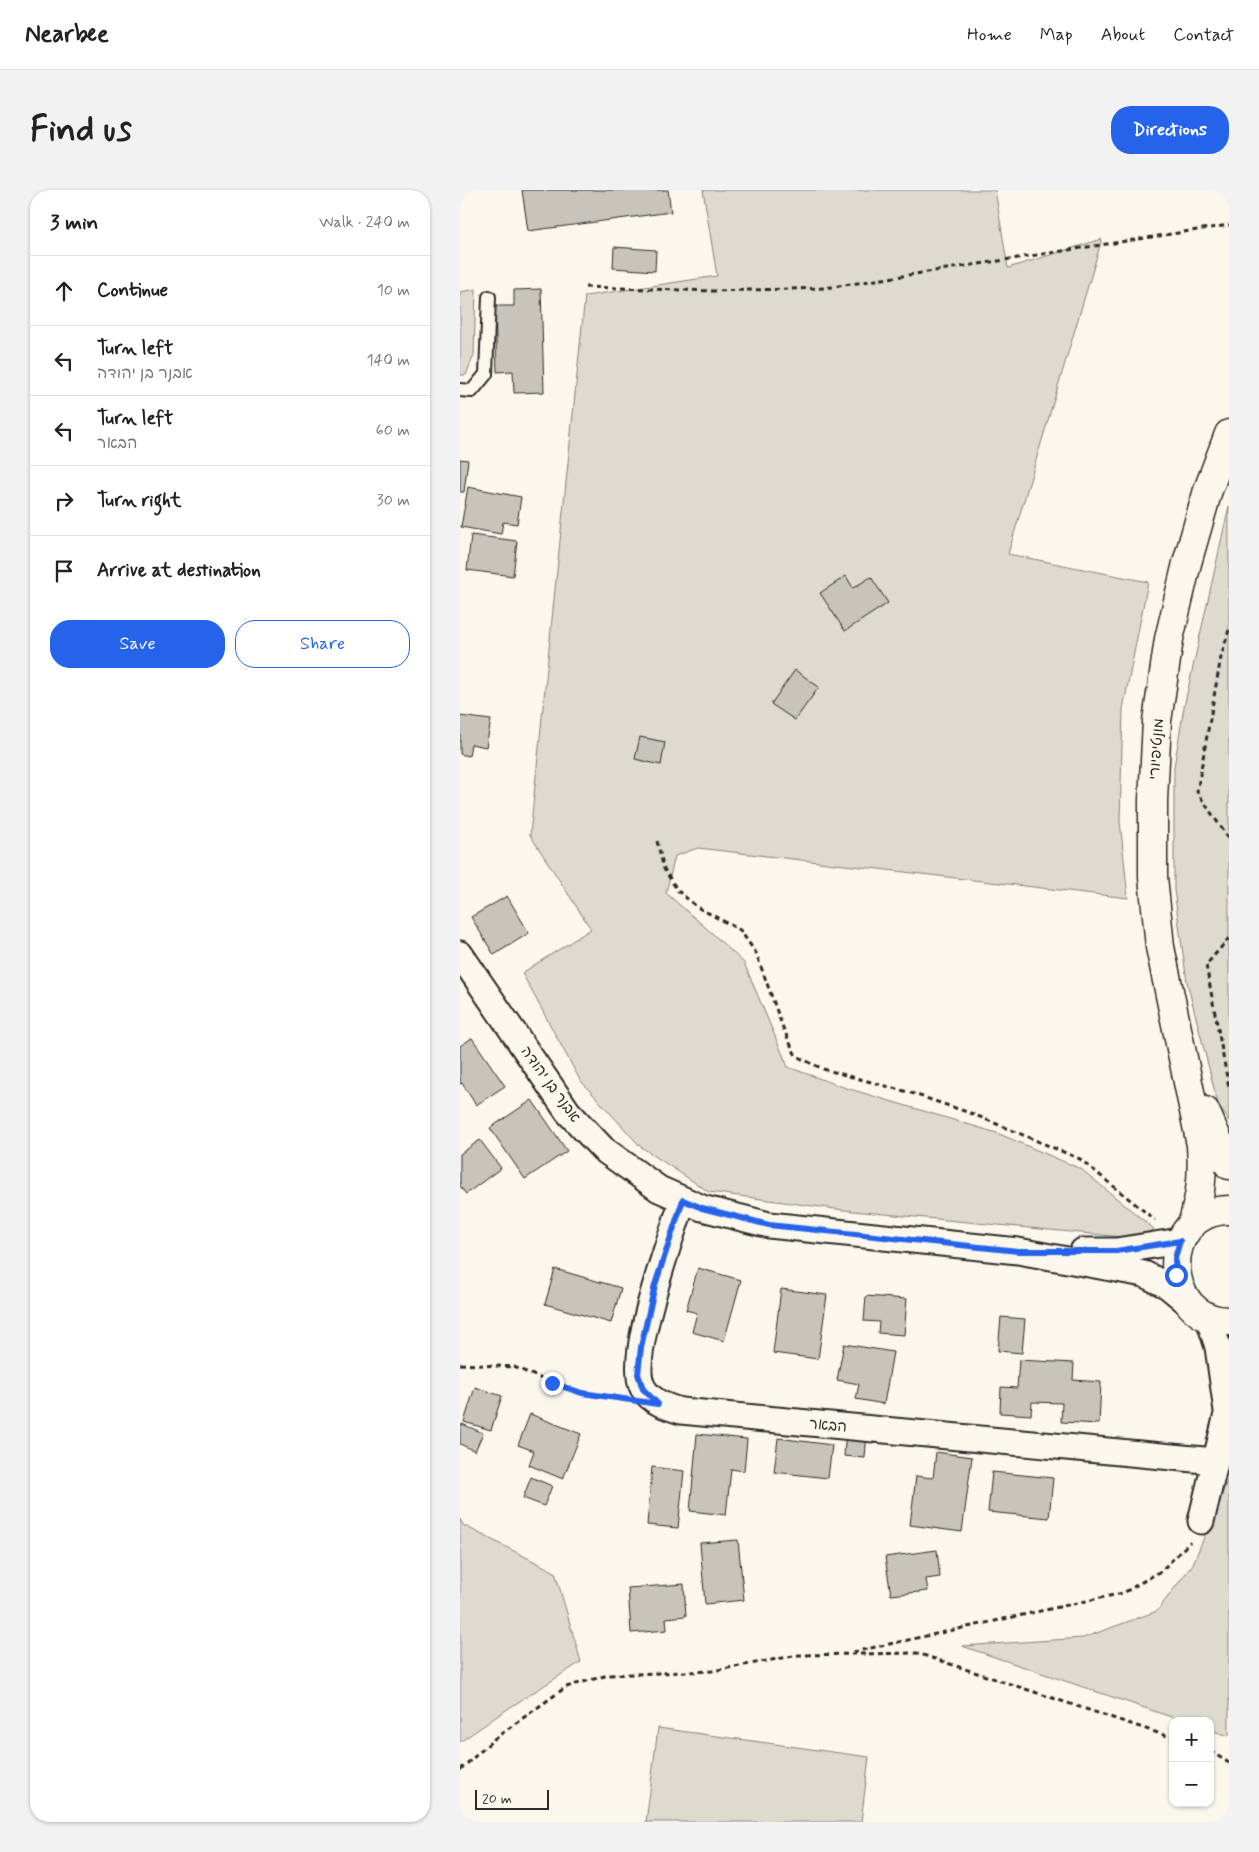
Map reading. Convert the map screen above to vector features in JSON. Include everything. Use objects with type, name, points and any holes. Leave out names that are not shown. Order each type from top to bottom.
[{"type":"street","name":"מונטיפיורי","points":[[1210,1314],[1182,1291],[1176,1275],[1175,1258],[1199,1202],[1203,1172],[1201,1145],[1160,947],[1153,877],[1153,800],[1157,721],[1169,639],[1186,563],[1208,490],[1229,434]]},
{"type":"street","name":"אבנר בן יהודה","points":[[460,954],[568,1112],[603,1149],[659,1189],[702,1208],[769,1225],[1018,1251],[1144,1274],[1168,1286],[1210,1314]]},
{"type":"street","name":"מונטיפיורי","points":[[1186,1071],[1229,1165]]},
{"type":"street","points":[[658,1404],[643,1389],[638,1374],[641,1347],[655,1285],[683,1200]]},
{"type":"street","points":[[1186,1233],[1205,1216],[1221,1210],[1229,1210]]},
{"type":"street","name":"אבנר בן יהודה","points":[[1018,1251],[1116,1251],[1186,1233]]},
{"type":"street","points":[[1201,1521],[1228,1408],[1218,1347],[1210,1314]]},
{"type":"street","name":"הבאר","points":[[658,1404],[681,1411],[1215,1461]]},
{"type":"lane","points":[[460,390],[472,391],[486,374],[489,297]]},
{"type":"path","points":[[585,287],[714,291],[825,288],[1229,225]]},
{"type":"path","points":[[1229,630],[1221,657],[1197,792],[1229,839]]},
{"type":"path","points":[[657,841],[664,869],[678,891],[697,907],[740,930],[756,953],[783,1028],[796,1056],[823,1069],[908,1092],[973,1114],[1080,1158],[1186,1233]]},
{"type":"path","points":[[1229,938],[1206,965],[1229,1088]]},
{"type":"path","points":[[460,1364],[514,1367],[582,1393],[658,1404]]},
{"type":"path","points":[[846,1654],[1123,1593],[1161,1571],[1191,1542],[1201,1521]]},
{"type":"path","points":[[460,1770],[494,1738],[566,1687],[608,1675],[712,1672],[799,1655],[917,1653],[1169,1737]]},
{"type":"path","points":[[1214,1754],[1229,1763]]},
{"type":"shaded area","points":[[703,190],[995,190],[1008,268],[1102,239],[1008,554],[1148,582],[1123,709],[1120,821],[1128,898],[698,848],[675,856],[666,893],[744,963],[788,1067],[843,1087],[997,1133],[1081,1169],[1154,1229],[1143,1239],[843,1210],[709,1192],[641,1147],[580,1080],[522,973],[591,929],[530,835],[585,296],[717,276]]},
{"type":"shaded area","points":[[476,289],[474,355],[466,375],[460,375],[460,292]]},
{"type":"shaded area","points":[[1229,506],[1229,1121],[1218,1104],[1187,982],[1174,890],[1174,767],[1184,707]]},
{"type":"shaded area","points":[[1229,1477],[1229,1736],[1214,1731],[1214,1717],[1171,1717],[962,1646],[1083,1638],[1157,1611],[1193,1564]]},
{"type":"shaded area","points":[[460,1519],[463,1525],[555,1572],[581,1662],[460,1742]]},
{"type":"shaded area","points":[[658,1728],[869,1757],[861,1822],[646,1822]]},
{"type":"building","points":[[522,190],[668,190],[671,212],[528,231]]},
{"type":"building","points":[[614,247],[656,250],[655,271],[613,268]]},
{"type":"building","points":[[541,289],[544,392],[514,393],[513,371],[497,372],[495,306],[514,306],[514,290]]},
{"type":"building","points":[[460,459],[468,460],[464,492],[460,492]]},
{"type":"building","points":[[468,487],[521,497],[517,524],[503,522],[501,534],[461,527]]},
{"type":"building","points":[[471,535],[517,541],[513,576],[467,570]]},
{"type":"building","points":[[846,576],[853,588],[871,577],[888,603],[845,631],[820,593]]},
{"type":"building","points":[[795,670],[819,687],[795,720],[771,704]]},
{"type":"building","points":[[460,716],[491,720],[486,747],[471,744],[469,756],[460,754]]},
{"type":"building","points":[[640,737],[665,742],[661,765],[635,759]]},
{"type":"building","points":[[507,896],[529,933],[494,955],[471,917]]},
{"type":"building","points":[[472,1038],[505,1086],[476,1105],[462,1083],[460,1084],[460,1046]]},
{"type":"building","points":[[532,1100],[567,1151],[525,1179],[490,1128]]},
{"type":"building","points":[[480,1140],[501,1168],[466,1194],[460,1186],[460,1154]]},
{"type":"building","points":[[698,1268],[741,1280],[724,1341],[692,1332],[697,1313],[686,1310]]},
{"type":"building","points":[[555,1269],[621,1288],[611,1323],[545,1304]]},
{"type":"building","points":[[781,1289],[827,1295],[818,1359],[773,1353]]},
{"type":"building","points":[[866,1296],[907,1299],[904,1335],[878,1333],[879,1322],[864,1321]]},
{"type":"building","points":[[1001,1317],[1025,1319],[1022,1353],[998,1351]]},
{"type":"building","points":[[844,1344],[893,1352],[884,1404],[856,1399],[859,1384],[837,1380]]},
{"type":"building","points":[[1019,1360],[1074,1363],[1073,1380],[1101,1382],[1099,1424],[1061,1422],[1062,1403],[1032,1402],[1031,1415],[1000,1413],[1001,1387],[1017,1388]]},
{"type":"building","points":[[475,1387],[502,1396],[491,1430],[464,1422]]},
{"type":"building","points":[[530,1414],[581,1434],[563,1479],[529,1465],[534,1451],[518,1445]]},
{"type":"building","points":[[462,1424],[483,1433],[475,1451],[460,1444],[460,1428]]},
{"type":"building","points":[[846,1430],[867,1432],[865,1458],[844,1456]]},
{"type":"building","points":[[697,1434],[747,1439],[744,1471],[731,1469],[726,1515],[690,1511]]},
{"type":"building","points":[[778,1438],[832,1445],[828,1478],[774,1472]]},
{"type":"building","points":[[936,1452],[972,1457],[962,1532],[910,1525],[916,1476],[933,1478]]},
{"type":"building","points":[[652,1467],[684,1471],[678,1528],[647,1525]]},
{"type":"building","points":[[992,1472],[1053,1478],[1049,1518],[988,1512]]},
{"type":"building","points":[[531,1477],[552,1486],[544,1506],[523,1498]]},
{"type":"building","points":[[738,1540],[744,1600],[705,1604],[700,1543]]},
{"type":"building","points":[[937,1550],[940,1577],[926,1579],[928,1591],[891,1595],[885,1557]]},
{"type":"building","points":[[684,1584],[686,1616],[666,1618],[667,1630],[631,1633],[628,1588]]},
{"type":"route","points":[[552,1383],[582,1393],[658,1404],[643,1389],[638,1374],[641,1347],[655,1285],[683,1200],[702,1208],[769,1225],[1018,1251],[1116,1251],[1180,1241],[1175,1258],[1176,1275]]}]
